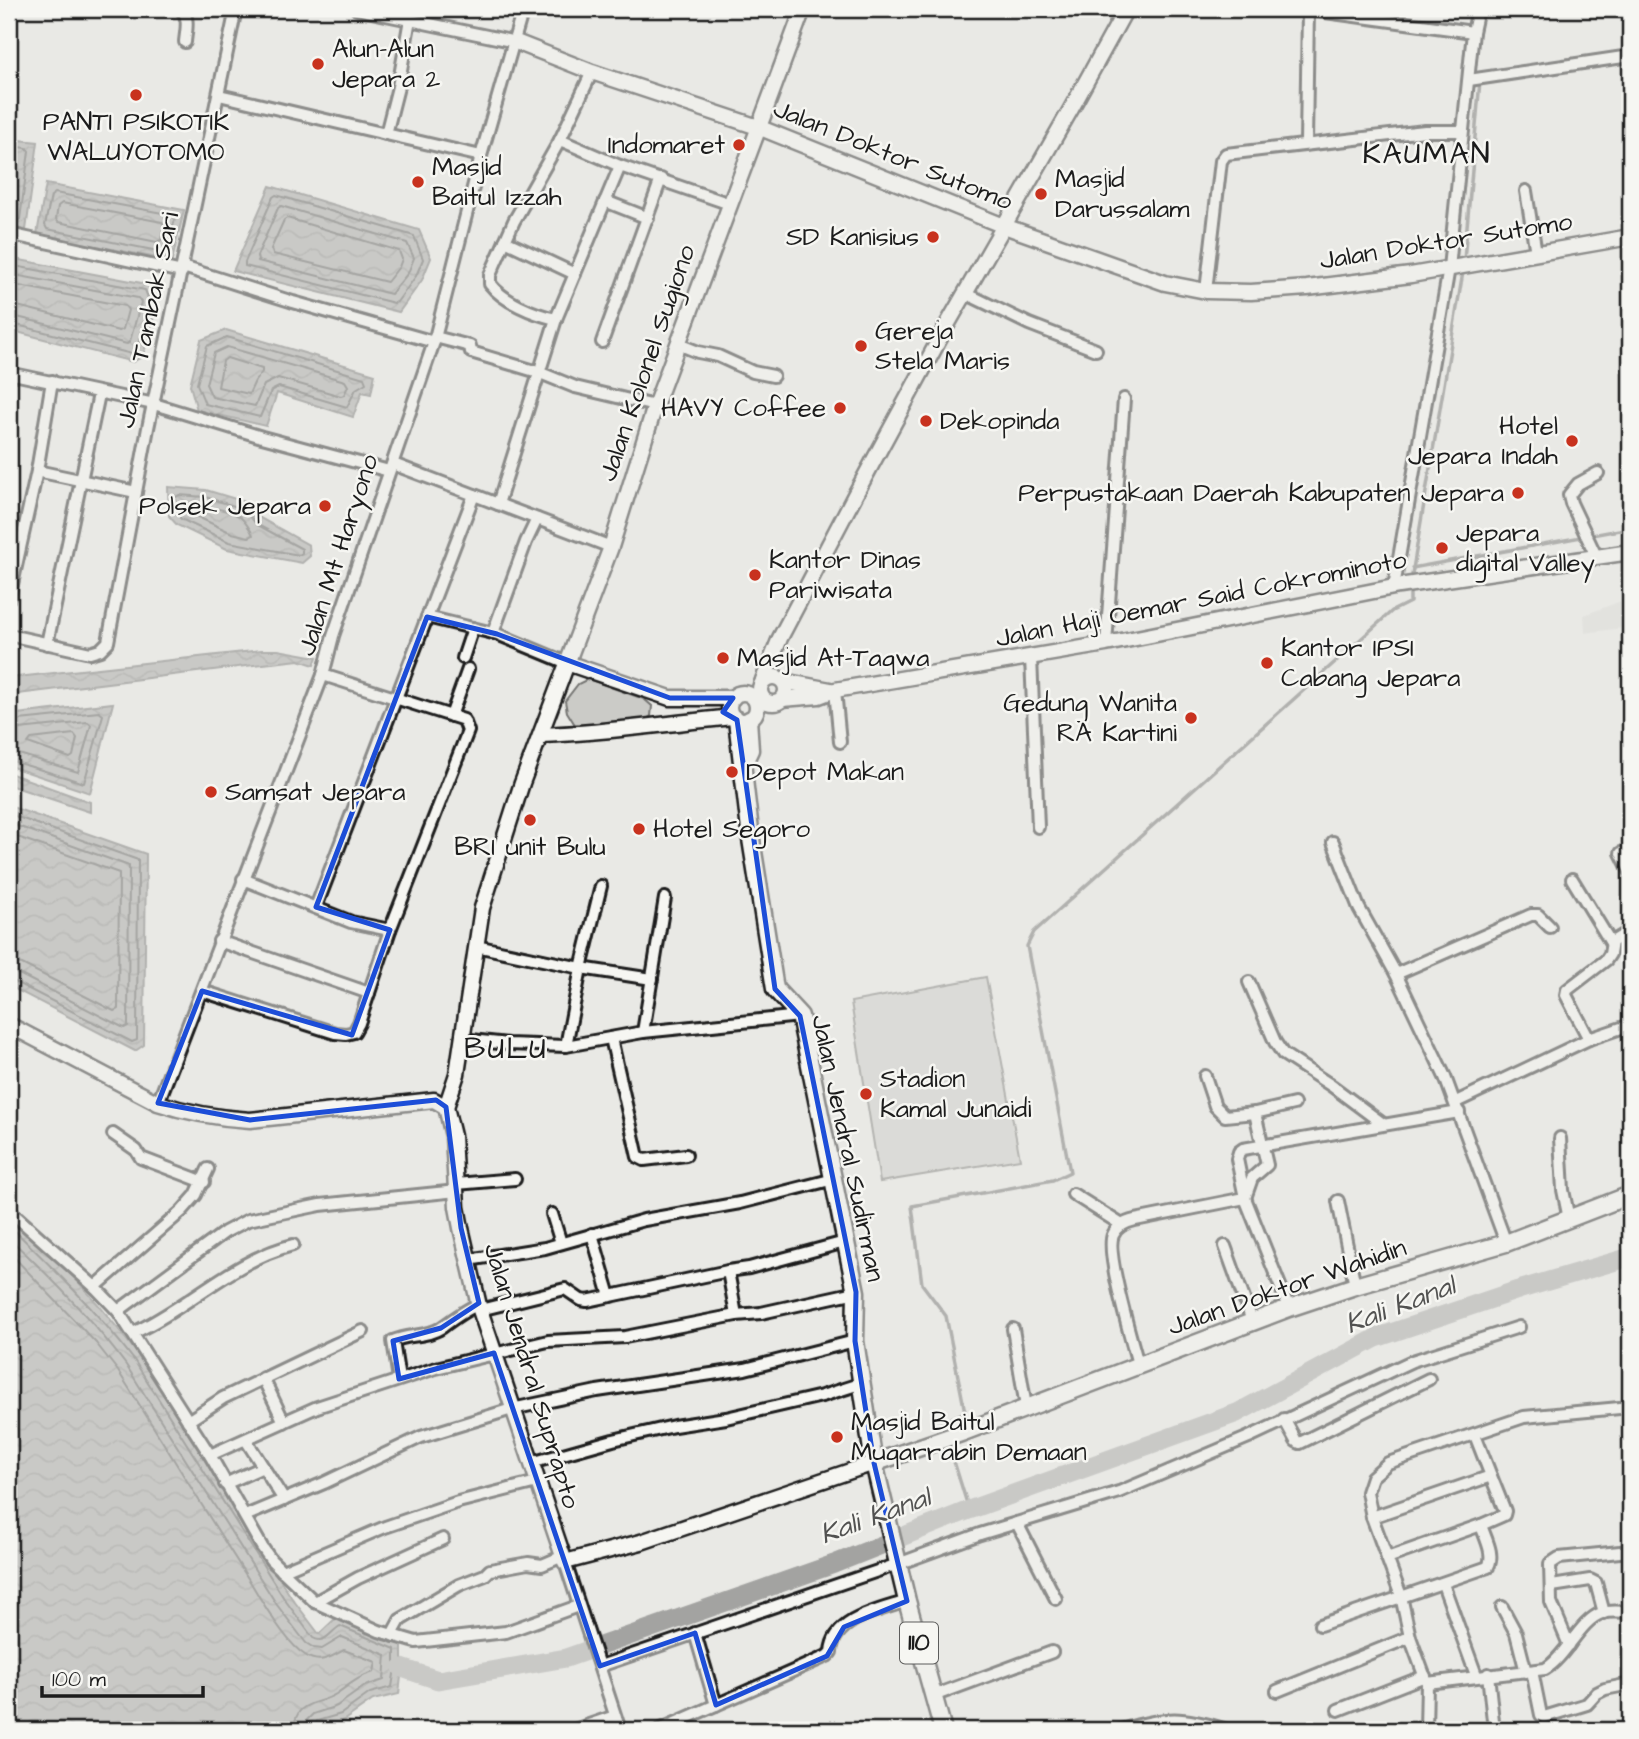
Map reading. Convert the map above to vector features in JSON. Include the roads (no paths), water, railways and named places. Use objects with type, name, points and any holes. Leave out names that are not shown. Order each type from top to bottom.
[{"type":"main road","name":"Jalan Kolonel Sugiono","points":[[541,735],[611,547],[655,406],[803,9]]},
{"type":"main road","points":[[775,701],[760,693],[780,638],[965,293],[1126,9]]},
{"type":"main road","name":"Jalan Doktor Sutomo","points":[[516,42],[592,72],[758,127],[1004,226],[1165,283],[1206,291],[1251,292],[1307,288],[1411,275],[1630,238]]},
{"type":"main road","name":"Jalan Haji Oemar Said Cokrominoto","points":[[775,701],[819,696],[834,690],[1106,644],[1396,586],[1630,552]]},
{"type":"main road","points":[[9,1025],[158,1103],[178,1110],[250,1120],[435,1100],[446,1107],[457,1074],[482,908],[522,783],[541,735],[635,729],[670,722],[744,717],[775,701],[786,688],[782,680],[780,638]]},
{"type":"main road","points":[[567,663],[670,698],[737,696],[753,699],[744,717]]},
{"type":"main road","points":[[744,717],[729,705],[737,696],[770,677],[834,690]]},
{"type":"main road","points":[[670,698],[670,722]]},
{"type":"main road","name":"Jalan Jendral Sudirman","points":[[744,717],[740,760],[775,989],[800,1016],[856,1292],[855,1341],[873,1463],[897,1560]]},
{"type":"main road","name":"Jalan Jendral Suprapto","points":[[446,1107],[453,1136],[457,1207],[480,1307],[564,1559]]},
{"type":"main road","name":"Jalan Doktor Wahidin","points":[[873,1463],[961,1433],[1252,1321],[1355,1286],[1506,1243],[1630,1195]]},
{"type":"main road","points":[[564,1559],[641,1542],[873,1463]]},
{"type":"main road","name":"110","points":[[897,1560],[943,1730]]},
{"type":"street","points":[[181,9],[187,22],[185,42]]},
{"type":"street","name":"Jalan Tambak Sari","points":[[47,644],[90,653],[100,650],[108,642],[153,404],[236,9]]},
{"type":"street","points":[[356,9],[516,42]]},
{"type":"street","name":"Jalan Mt Haryono","points":[[158,1103],[323,675],[333,636],[434,340],[481,156],[516,42],[523,9]]},
{"type":"street","points":[[1306,144],[1306,9],[1356,12],[1473,32]]},
{"type":"street","points":[[1396,586],[1454,267],[1462,131],[1478,9]]},
{"type":"street","points":[[386,134],[398,87],[410,19]]},
{"type":"street","points":[[1469,80],[1630,56]]},
{"type":"street","points":[[556,319],[505,298],[490,284],[490,275],[592,72]]},
{"type":"street","points":[[219,95],[481,156]]},
{"type":"street","points":[[1206,291],[1222,157],[1234,151],[1425,131],[1462,131]]},
{"type":"street","points":[[560,140],[620,166],[730,204]]},
{"type":"street","points":[[498,504],[556,319],[620,166]]},
{"type":"street","points":[[602,342],[661,179]]},
{"type":"street","points":[[1526,191],[1536,253]]},
{"type":"street","points":[[605,201],[648,218]]},
{"type":"street","points":[[9,234],[183,270],[434,340],[470,345],[471,352],[538,372],[575,387],[655,406]]},
{"type":"street","points":[[505,241],[575,274]]},
{"type":"street","points":[[965,293],[1029,324],[1096,350]]},
{"type":"street","points":[[678,344],[718,356],[753,372],[773,376]]},
{"type":"street","points":[[9,373],[153,404],[262,437],[391,467],[611,547]]},
{"type":"street","points":[[9,598],[37,471],[52,381]]},
{"type":"street","points":[[9,635],[47,644],[99,394]]},
{"type":"street","points":[[1106,644],[1124,399]]},
{"type":"street","points":[[37,471],[136,492]]},
{"type":"street","points":[[1597,558],[1571,503],[1570,492],[1577,484],[1598,473]]},
{"type":"street","points":[[316,907],[474,495]]},
{"type":"street","points":[[493,633],[537,519]]},
{"type":"street","points":[[427,617],[518,641],[567,663]]},
{"type":"street","points":[[463,658],[473,628]]},
{"type":"street","points":[[1031,657],[1038,827]]},
{"type":"street","points":[[451,716],[468,669]]},
{"type":"street","points":[[202,991],[335,1033],[354,1032],[359,1023],[390,930],[468,731],[464,720],[323,675]]},
{"type":"street","points":[[834,690],[840,742]]},
{"type":"street","points":[[1333,842],[1359,908],[1396,974],[1457,1107],[1506,1243]]},
{"type":"street","points":[[1621,853],[1630,871]]},
{"type":"street","points":[[243,879],[351,922],[390,930]]},
{"type":"street","points":[[1572,879],[1611,943],[1610,954],[1606,960],[1570,986],[1566,992],[1589,1039]]},
{"type":"street","points":[[566,1046],[601,886]]},
{"type":"street","points":[[643,1032],[665,898]]},
{"type":"street","points":[[1396,974],[1535,914],[1550,927]]},
{"type":"street","points":[[1611,943],[1630,931]]},
{"type":"street","points":[[219,941],[369,993]]},
{"type":"street","points":[[476,946],[581,968],[652,979]]},
{"type":"street","points":[[1249,982],[1275,1042],[1283,1054],[1383,1124]]},
{"type":"street","points":[[462,1039],[566,1046],[643,1032],[800,1016]]},
{"type":"street","points":[[1289,1308],[1245,1198],[1237,1154],[1243,1149],[1383,1124],[1457,1107],[1589,1039],[1630,1025]]},
{"type":"street","points":[[611,1038],[638,1157],[644,1160],[686,1155]]},
{"type":"street","points":[[1205,1076],[1215,1106],[1225,1116],[1255,1113],[1294,1104]]},
{"type":"street","points":[[1245,1198],[1253,1176],[1267,1165],[1255,1113]]},
{"type":"street","points":[[113,1134],[136,1150],[141,1158],[204,1182]]},
{"type":"street","points":[[1560,1138],[1563,1190],[1569,1219]]},
{"type":"street","points":[[95,1287],[173,1221],[196,1195],[208,1169]]},
{"type":"street","points":[[118,1311],[225,1232],[248,1220],[320,1205],[515,1179]]},
{"type":"street","points":[[468,1260],[545,1248],[644,1220],[740,1202],[834,1179]]},
{"type":"street","points":[[1073,1194],[1122,1225]]},
{"type":"street","points":[[1138,1364],[1120,1295],[1111,1239],[1122,1225],[1135,1220],[1245,1198]]},
{"type":"street","points":[[1338,1201],[1355,1286]]},
{"type":"street","points":[[9,1210],[118,1311],[210,1455],[262,1547],[282,1571],[315,1602],[379,1631],[416,1642],[506,1632],[580,1611]]},
{"type":"street","points":[[552,1214],[561,1243]]},
{"type":"street","points":[[593,1234],[610,1296]]},
{"type":"street","points":[[399,1379],[393,1341],[405,1335],[424,1334],[441,1328],[446,1322],[480,1307],[562,1289],[568,1289],[581,1300],[587,1301],[749,1268],[845,1242]]},
{"type":"street","points":[[133,1333],[157,1322],[248,1262],[271,1250],[293,1245]]},
{"type":"street","points":[[1225,1246],[1252,1321]]},
{"type":"street","points":[[728,1271],[736,1315]]},
{"type":"street","points":[[210,1455],[348,1395],[494,1353],[548,1341],[625,1337],[736,1315],[761,1313],[856,1292]]},
{"type":"street","points":[[598,1661],[695,1633],[897,1560],[1119,1492],[1249,1437],[1427,1355],[1519,1327]]},
{"type":"street","points":[[1013,1329],[1026,1408]]},
{"type":"street","points":[[188,1421],[223,1398],[363,1331]]},
{"type":"street","points":[[245,1516],[380,1458],[421,1437],[512,1409],[570,1395],[745,1369],[855,1341]]},
{"type":"street","points":[[263,1378],[284,1422]]},
{"type":"street","points":[[1284,1419],[1296,1441],[1300,1443],[1429,1379]]},
{"type":"street","points":[[531,1463],[613,1440],[726,1418],[863,1383]]},
{"type":"street","points":[[1426,1730],[1426,1680],[1410,1637],[1401,1597],[1372,1517],[1367,1488],[1372,1477],[1388,1463],[1524,1416],[1630,1407]]},
{"type":"street","points":[[1387,1558],[1481,1525],[1505,1513],[1475,1435]]},
{"type":"street","points":[[246,1440],[284,1500]]},
{"type":"street","points":[[225,1484],[263,1466]]},
{"type":"street","points":[[1372,1517],[1491,1476]]},
{"type":"street","points":[[282,1571],[385,1527],[458,1502],[537,1482]]},
{"type":"street","points":[[1017,1523],[1056,1600]]},
{"type":"street","points":[[1320,1625],[1480,1571],[1489,1565],[1490,1554],[1481,1525]]},
{"type":"street","points":[[315,1602],[358,1578],[443,1539]]},
{"type":"street","points":[[1569,1645],[1551,1602],[1550,1564],[1559,1558],[1630,1550]]},
{"type":"street","points":[[394,1636],[400,1620],[459,1585],[485,1575],[489,1570],[528,1563],[542,1565],[564,1559]]},
{"type":"street","name":"Jalan Jendral Suprapto","points":[[564,1559],[620,1730]]},
{"type":"street","points":[[1552,1586],[1590,1580],[1596,1583],[1604,1613]]},
{"type":"street","points":[[1443,1584],[1476,1675]]},
{"type":"street","points":[[660,1730],[827,1656],[836,1634],[844,1627],[861,1617],[907,1601]]},
{"type":"street","points":[[1502,1607],[1516,1633],[1541,1715],[1544,1717],[1587,1704],[1605,1689],[1630,1684]]},
{"type":"street","points":[[1338,1710],[1426,1680],[1529,1672],[1548,1667],[1594,1617],[1604,1613],[1630,1612]]},
{"type":"street","points":[[695,1633],[716,1704]]},
{"type":"street","points":[[1277,1691],[1410,1637]]},
{"type":"street","points":[[933,1696],[1052,1652]]},
{"type":"street","points":[[1488,1674],[1494,1730]]},
{"type":"street","points":[[575,1730],[615,1716]]},
{"type":"street","points":[[1121,1730],[1176,1718],[1197,1720],[1221,1729]]},
{"type":"water","points":[[9,139],[38,142],[26,230],[9,227]]},
{"type":"water","points":[[46,184],[184,210],[172,261],[37,234]]},
{"type":"water","points":[[270,186],[419,230],[431,258],[422,280],[399,312],[233,271]]},
{"type":"water","points":[[9,258],[152,285],[158,302],[143,356],[133,362],[9,330]]},
{"type":"water","points":[[226,330],[375,374],[371,394],[362,392],[353,417],[277,393],[266,426],[197,410],[190,385],[201,340]]},
{"type":"water","points":[[168,487],[206,490],[249,503],[260,518],[309,545],[310,556],[302,563],[227,549],[177,525],[169,516]]},
{"type":"water","points":[[262,650],[317,657],[314,665],[299,660],[9,695],[9,678]]},
{"type":"water","points":[[113,703],[90,793],[9,766],[9,715]]},
{"type":"water","points":[[9,773],[90,802],[90,812],[9,785]]},
{"type":"water","points":[[9,806],[146,854],[144,1045],[135,1051],[9,986]]},
{"type":"water","points":[[9,1216],[78,1282],[139,1356],[291,1597],[319,1634],[338,1616],[402,1643],[399,1694],[373,1700],[344,1720],[313,1730],[9,1730]]},
{"type":"waterway","points":[[1464,260],[1480,81]]},
{"type":"waterway","points":[[1411,581],[1463,272]]},
{"type":"waterway","points":[[1412,568],[1630,528]]},
{"type":"waterway","points":[[946,1434],[942,1422],[965,1412],[946,1316],[922,1284],[912,1206],[1053,1180],[1070,1172],[1027,946],[1034,932],[1392,611],[1410,602],[1410,589]]},
{"type":"waterway","name":"Kali Kanal","points":[[402,1668],[438,1680],[566,1658],[834,1564],[969,1510],[1237,1413],[1376,1338],[1518,1290],[1630,1257]]},
{"type":"waterway","points":[[948,1442],[969,1510]]},
{"type":"place","name":"Alun-Alun Jepara 2","points":[[318,64]]},
{"type":"place","name":"PANTI PSIKOTIK WALUYOTOMO","points":[[136,95]]},
{"type":"place","name":"Indomaret","points":[[739,145]]},
{"type":"place","name":"Masjid Baitul Izzah","points":[[418,182]]},
{"type":"place","name":"Masjid Darussalam","points":[[1041,194]]},
{"type":"place","name":"SD Kanisius","points":[[933,237]]},
{"type":"place","name":"Gereja Stela Maris","points":[[861,346]]},
{"type":"place","name":"HAVY Coffee","points":[[840,408]]},
{"type":"place","name":"Dekopinda","points":[[926,421]]},
{"type":"place","name":"Hotel Jepara Indah","points":[[1572,441]]},
{"type":"place","name":"Perpustakaan Daerah Kabupaten Jepara","points":[[1518,493]]},
{"type":"place","name":"Polsek Jepara","points":[[325,506]]},
{"type":"place","name":"Jepara digital Valley","points":[[1442,548]]},
{"type":"place","name":"Kantor Dinas Pariwisata","points":[[755,575]]},
{"type":"place","name":"Masjid At-Taqwa","points":[[723,658]]},
{"type":"place","name":"Kantor IPSI Cabang Jepara","points":[[1267,663]]},
{"type":"place","name":"Gedung Wanita RA Kartini","points":[[1191,718]]},
{"type":"place","name":"Depot Makan","points":[[732,772]]},
{"type":"place","name":"Samsat Jepara","points":[[211,792]]},
{"type":"place","name":"BRI unit Bulu","points":[[530,820]]},
{"type":"place","name":"Hotel Segoro","points":[[639,829]]},
{"type":"place","name":"Stadion Kamal Junaidi","points":[[866,1094]]},
{"type":"place","name":"Masjid Baitul Muqarrabin Demaan","points":[[837,1437]]},
{"type":"district","name":"KAUMAN","points":[[1427,154]]},
{"type":"district","name":"BULU","points":[[506,1049]]}]
